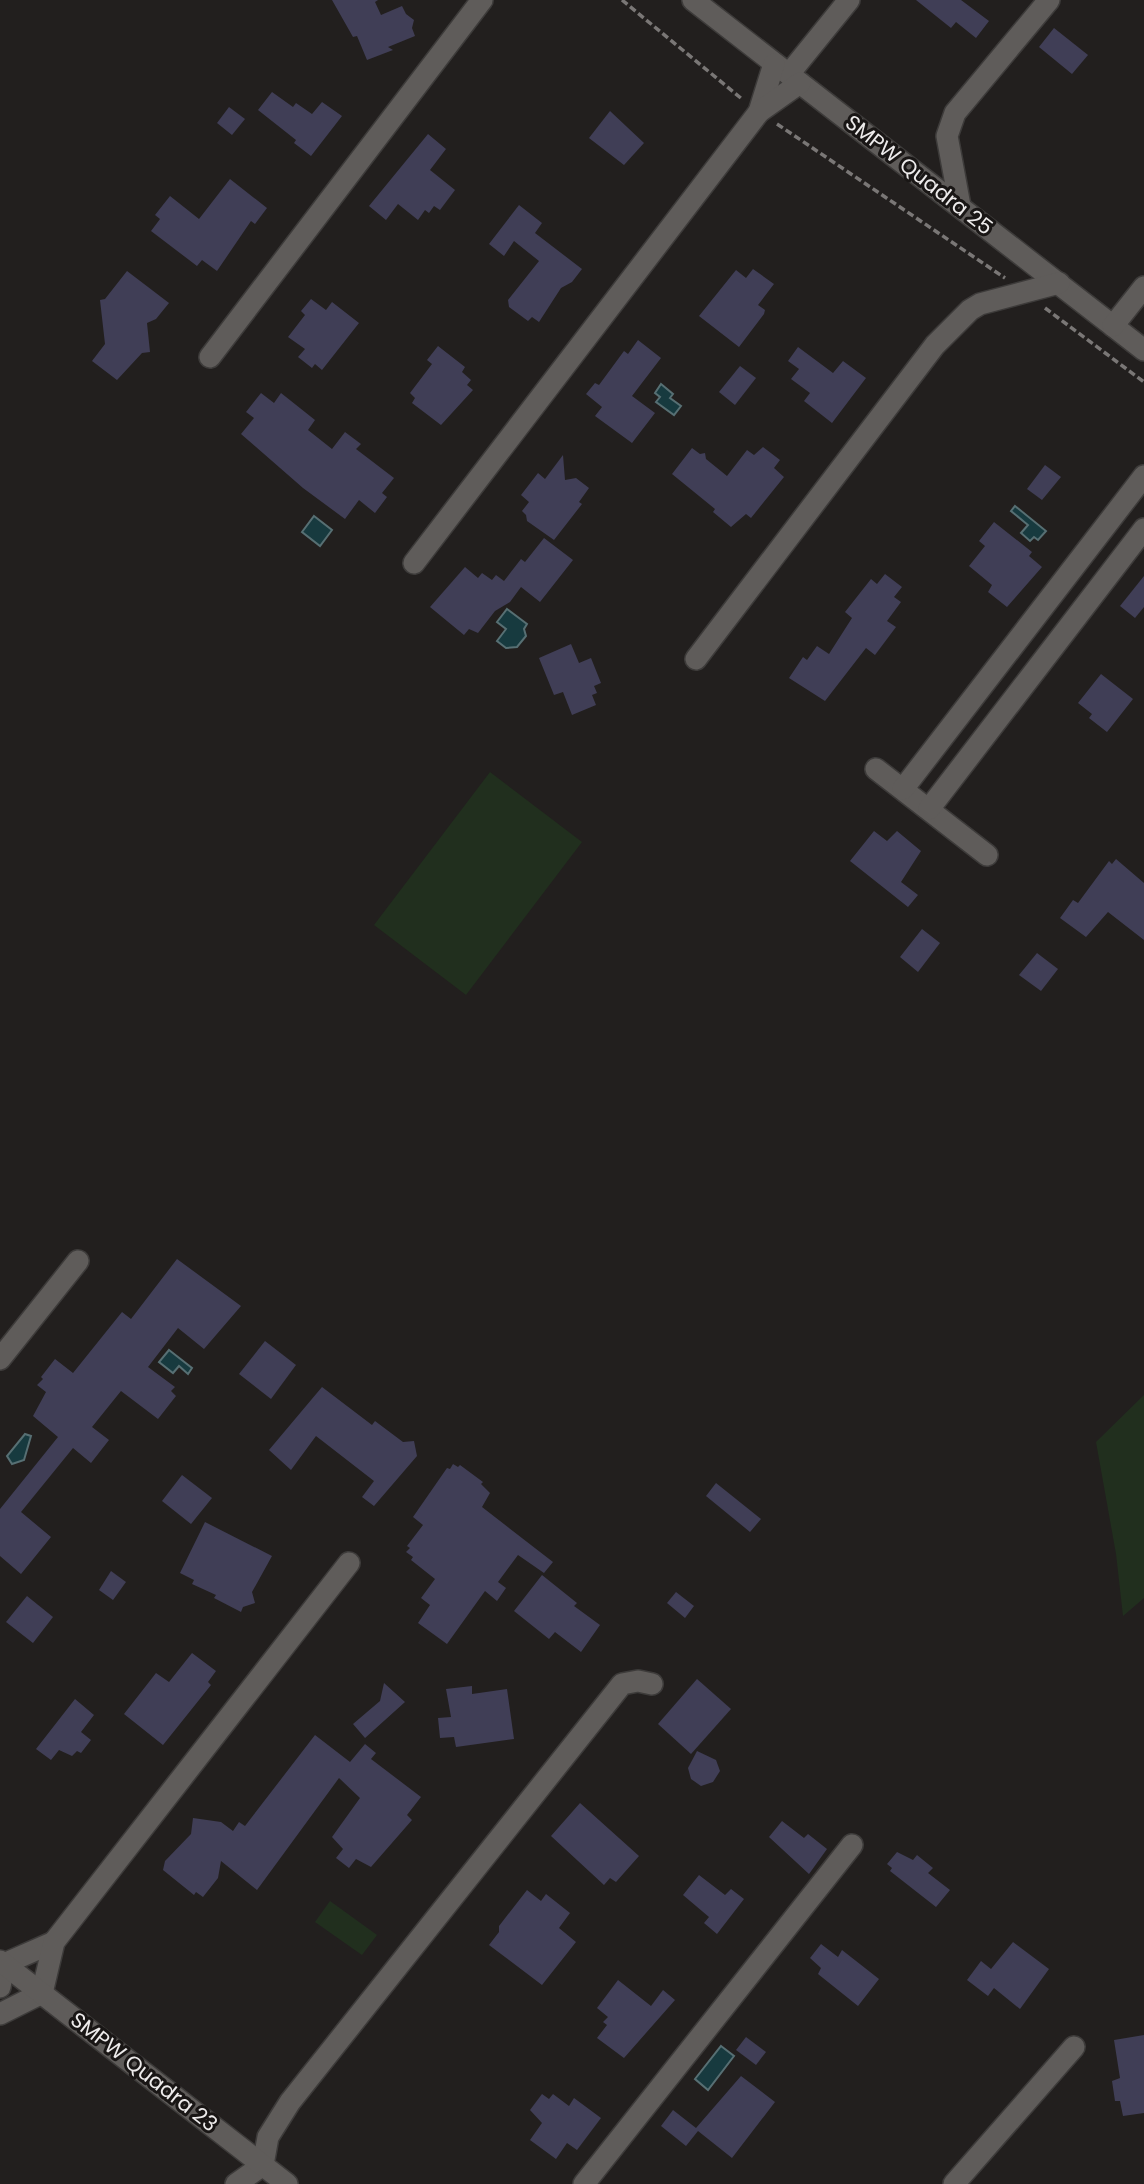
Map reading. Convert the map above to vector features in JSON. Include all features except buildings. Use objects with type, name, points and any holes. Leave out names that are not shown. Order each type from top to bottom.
[{"type":"street","points":[[210,356],[482,0]]},
{"type":"street","name":"SMPW Quadra 25","points":[[693,0],[1144,350]]},
{"type":"street","points":[[414,563],[788,74],[849,0]]},
{"type":"street","points":[[960,206],[947,136],[955,113],[1049,0]]},
{"type":"street","points":[[759,113],[788,74]]},
{"type":"street","points":[[696,659],[935,345],[970,310],[1059,283]]},
{"type":"street","points":[[1113,326],[1144,287]]},
{"type":"street","points":[[902,789],[1144,475]]},
{"type":"street","points":[[929,809],[1144,530]]},
{"type":"street","points":[[1023,633],[1049,654]]},
{"type":"street","points":[[876,769],[987,855]]},
{"type":"street","points":[[0,1359],[78,1261]]},
{"type":"street","points":[[0,2014],[42,1993],[54,1942],[349,1563]]},
{"type":"street","points":[[236,2184],[262,2165],[268,2137],[290,2102],[621,1684],[638,1681],[652,1684]]},
{"type":"street","points":[[584,2184],[852,1845]]},
{"type":"street","points":[[0,1987],[2,1962],[54,1942]]},
{"type":"street","name":"SMPW Quadra 23","points":[[2,1962],[287,2184]]},
{"type":"street","points":[[954,2184],[1074,2047]]},
{"type":"path","points":[[622,0],[759,113],[1026,292],[1144,382]]},
{"type":"green space","points":[[490,772],[582,842],[466,995],[374,925]]},
{"type":"green space","points":[[1144,1395],[1144,1598],[1123,1616],[1116,1554],[1096,1442]]},
{"type":"green space","points":[[330,1901],[377,1935],[362,1955],[315,1922]]},
{"type":"water","points":[[661,384],[673,394],[670,398],[681,406],[674,415],[656,402],[660,397],[655,393]]},
{"type":"water","points":[[1015,506],[1046,531],[1038,540],[1034,537],[1030,541],[1021,533],[1028,525],[1011,511]]},
{"type":"water","points":[[314,516],[332,530],[320,546],[302,532]]},
{"type":"water","points":[[507,609],[527,624],[524,629],[526,636],[517,647],[506,648],[497,641],[506,629],[497,622]]},
{"type":"water","points":[[169,1350],[192,1368],[188,1374],[179,1366],[173,1373],[159,1362]]},
{"type":"water","points":[[25,1434],[31,1436],[24,1460],[12,1464],[7,1456]]},
{"type":"water","points":[[721,2046],[734,2056],[708,2090],[695,2079]]}]
